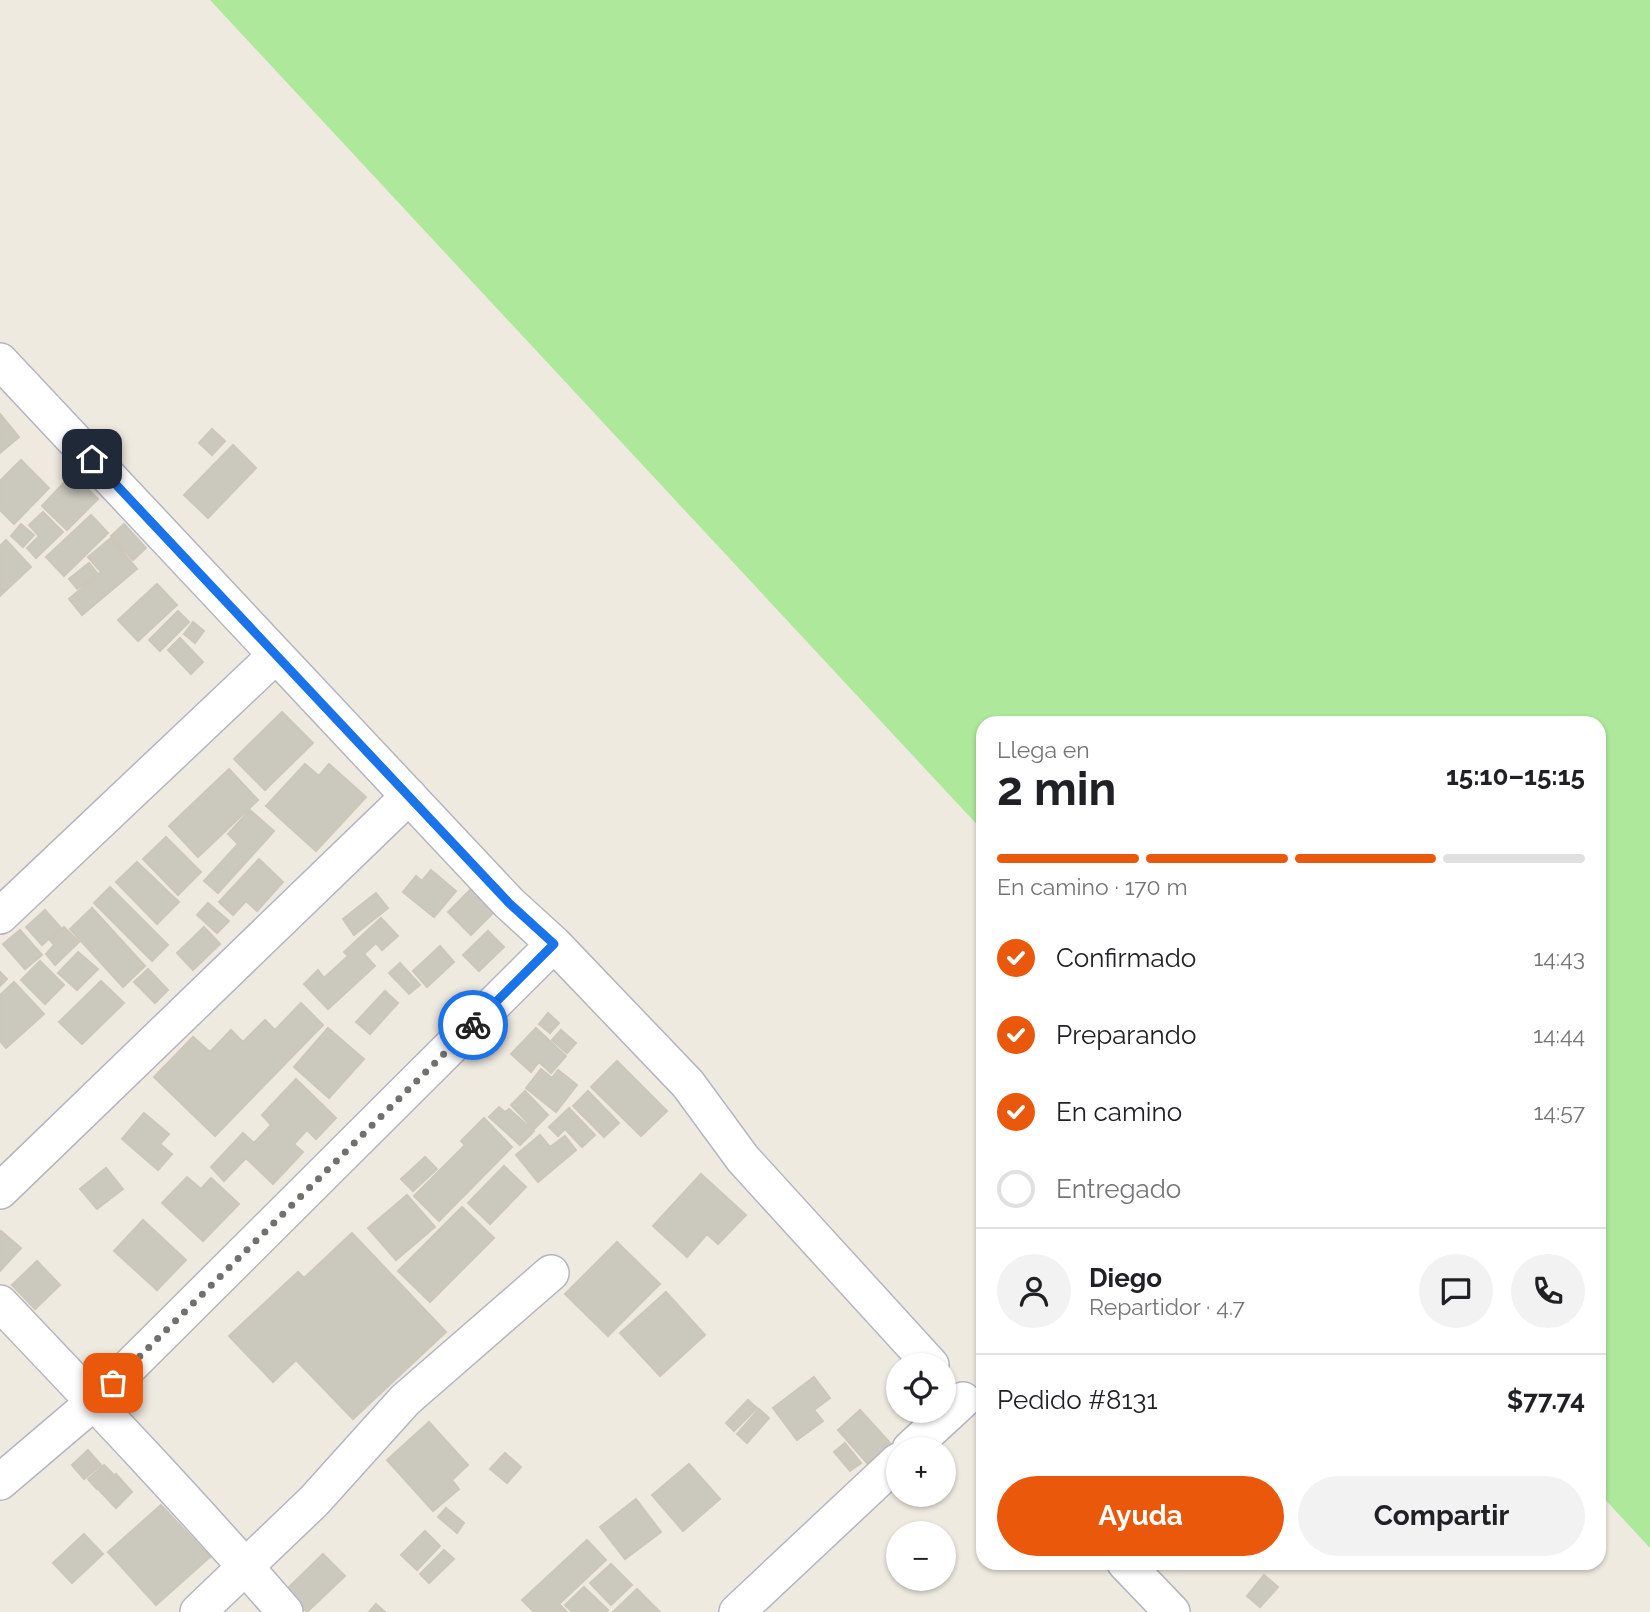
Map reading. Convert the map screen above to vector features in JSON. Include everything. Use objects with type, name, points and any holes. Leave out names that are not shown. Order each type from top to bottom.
[{"type":"street","points":[[0,361],[509,903],[554,944],[688,1084],[743,1159],[920,1353]]},
{"type":"street","points":[[0,916],[276,655]]},
{"type":"street","points":[[0,1191],[409,796]]},
{"type":"street","points":[[0,1482],[94,1402],[554,944]]},
{"type":"street","points":[[198,1612],[314,1501],[405,1401],[551,1273]]},
{"type":"street","points":[[0,1303],[285,1612]]},
{"type":"street","points":[[923,1437],[963,1400]]},
{"type":"street","points":[[737,1612],[886,1472]]},
{"type":"street","points":[[1132,1570],[1172,1612]]},
{"type":"green space","points":[[210,0],[1650,0],[1650,1548],[1606,1500],[1606,716],[976,716],[976,823]]},
{"type":"building","points":[[0,414],[19,437],[0,453]]},
{"type":"building","points":[[212,429],[225,441],[212,455],[199,443]]},
{"type":"building","points":[[233,445],[256,468],[208,518],[184,495]]},
{"type":"building","points":[[21,460],[49,488],[14,524],[0,510],[0,481]]},
{"type":"building","points":[[72,474],[98,499],[67,530],[42,506]]},
{"type":"building","points":[[43,512],[63,532],[36,558],[27,548],[39,536],[29,525]]},
{"type":"building","points":[[91,515],[108,533],[64,576],[46,557]]},
{"type":"building","points":[[21,524],[34,535],[23,547],[11,536]]},
{"type":"building","points":[[124,524],[146,548],[133,560],[111,536]]},
{"type":"building","points":[[111,538],[137,569],[82,615],[69,599],[101,572],[88,557]]},
{"type":"building","points":[[6,540],[31,567],[0,596],[0,546]]},
{"type":"building","points":[[89,563],[98,574],[77,589],[69,579]]},
{"type":"building","points":[[157,584],[177,605],[138,641],[118,620]]},
{"type":"building","points":[[178,611],[189,622],[160,651],[149,640]]},
{"type":"building","points":[[193,622],[204,631],[195,643],[184,634]]},
{"type":"building","points":[[180,638],[203,662],[191,674],[168,650]]},
{"type":"building","points":[[282,712],[313,743],[265,790],[234,759]]},
{"type":"building","points":[[305,764],[319,776],[329,764],[366,797],[316,851],[266,806]]},
{"type":"building","points":[[229,769],[258,800],[198,857],[169,826]]},
{"type":"building","points":[[250,810],[274,831],[218,893],[204,881],[238,844],[228,834]]},
{"type":"building","points":[[166,837],[201,872],[178,895],[143,859]]},
{"type":"building","points":[[259,859],[283,882],[257,911],[246,901],[233,915],[219,902]]},
{"type":"building","points":[[137,862],[179,902],[157,924],[116,882]]},
{"type":"building","points":[[431,870],[456,891],[434,917],[403,892],[416,876],[422,881]]},
{"type":"building","points":[[110,887],[168,945],[152,961],[94,903]]},
{"type":"building","points":[[471,889],[494,912],[471,935],[448,912]]},
{"type":"building","points":[[376,893],[388,908],[354,935],[343,919]]},
{"type":"building","points":[[208,903],[229,921],[217,933],[197,915]]},
{"type":"building","points":[[92,908],[145,966],[123,987],[70,929]]},
{"type":"building","points":[[45,910],[61,928],[42,945],[26,927]]},
{"type":"building","points":[[381,918],[398,936],[382,950],[376,943],[364,954],[375,966],[328,1009],[304,984],[318,970],[324,978],[348,956],[344,952]]},
{"type":"building","points":[[64,927],[79,942],[55,965],[46,954],[54,945],[50,940]]},
{"type":"building","points":[[204,927],[220,944],[193,970],[177,953]]},
{"type":"building","points":[[20,930],[42,955],[25,969],[3,944]]},
{"type":"building","points":[[488,931],[504,947],[479,971],[463,955]]},
{"type":"building","points":[[440,946],[454,962],[427,987],[413,971]]},
{"type":"building","points":[[78,952],[98,969],[77,990],[58,973]]},
{"type":"building","points":[[40,961],[64,985],[45,1004],[21,980]]},
{"type":"building","points":[[400,963],[420,985],[409,994],[389,973]]},
{"type":"building","points":[[148,969],[168,990],[155,1003],[134,982]]},
{"type":"building","points":[[0,972],[7,979],[0,986]]},
{"type":"building","points":[[101,981],[124,1003],[82,1044],[59,1022]]},
{"type":"building","points":[[14,982],[44,1014],[6,1048],[0,1041],[0,995]]},
{"type":"building","points":[[385,991],[398,1003],[370,1034],[356,1022]]},
{"type":"building","points":[[301,1003],[323,1025],[215,1136],[154,1077],[193,1037],[210,1052],[231,1030],[243,1042],[265,1020],[275,1030]]},
{"type":"building","points":[[548,1013],[559,1023],[550,1033],[539,1024]]},
{"type":"building","points":[[328,1028],[364,1059],[329,1098],[294,1067]]},
{"type":"building","points":[[536,1028],[566,1056],[551,1073],[539,1062],[531,1072],[511,1054]]},
{"type":"building","points":[[561,1030],[576,1043],[567,1053],[552,1040]]},
{"type":"building","points":[[617,1061],[667,1111],[641,1136],[591,1087]]},
{"type":"building","points":[[541,1069],[552,1078],[558,1070],[577,1085],[556,1112],[526,1088]]},
{"type":"building","points":[[296,1079],[336,1118],[316,1139],[307,1130],[294,1144],[303,1152],[273,1184],[246,1158],[224,1181],[211,1167],[243,1133],[254,1143],[271,1125],[262,1115]]},
{"type":"building","points":[[525,1091],[548,1115],[534,1129],[511,1105]]},
{"type":"building","points":[[588,1091],[619,1123],[604,1137],[573,1106]]},
{"type":"building","points":[[499,1107],[505,1112],[509,1109],[534,1131],[520,1145],[489,1117]]},
{"type":"building","points":[[569,1108],[595,1135],[582,1147],[565,1129],[558,1136],[549,1127]]},
{"type":"building","points":[[144,1113],[169,1134],[160,1144],[172,1154],[158,1170],[122,1139]]},
{"type":"building","points":[[484,1118],[512,1147],[439,1221],[414,1196],[465,1145],[461,1141]]},
{"type":"building","points":[[540,1135],[550,1147],[565,1136],[576,1150],[538,1182],[516,1155]]},
{"type":"building","points":[[425,1157],[437,1169],[413,1191],[401,1179]]},
{"type":"building","points":[[504,1166],[526,1187],[490,1224],[468,1203]]},
{"type":"building","points":[[106,1168],[123,1189],[97,1209],[80,1189]]},
{"type":"building","points":[[701,1174],[746,1215],[718,1244],[707,1234],[687,1257],[653,1226]]},
{"type":"building","points":[[187,1177],[201,1189],[211,1178],[239,1204],[203,1241],[162,1203]]},
{"type":"building","points":[[407,1195],[435,1227],[396,1260],[368,1228]]},
{"type":"building","points":[[462,1207],[494,1238],[430,1302],[398,1271]]},
{"type":"building","points":[[143,1220],[186,1260],[157,1290],[114,1251]]},
{"type":"building","points":[[1,1231],[21,1248],[0,1271],[0,1233]]},
{"type":"building","points":[[352,1233],[446,1332],[353,1419],[296,1360],[273,1382],[229,1336],[298,1272],[304,1278]]},
{"type":"building","points":[[617,1242],[660,1284],[608,1336],[565,1294]]},
{"type":"building","points":[[37,1261],[60,1285],[35,1309],[12,1285]]},
{"type":"building","points":[[666,1292],[705,1335],[660,1376],[620,1333]]},
{"type":"building","points":[[814,1377],[830,1398],[814,1410],[823,1421],[797,1440],[773,1408]]},
{"type":"building","points":[[748,1400],[757,1408],[734,1431],[726,1423]]},
{"type":"building","points":[[759,1409],[769,1418],[747,1443],[737,1434]]},
{"type":"building","points":[[860,1410],[886,1439],[886,1448],[868,1464],[838,1430]]},
{"type":"building","points":[[429,1422],[468,1465],[452,1480],[459,1489],[433,1511],[387,1460]]},
{"type":"building","points":[[845,1443],[861,1463],[850,1471],[834,1452]]},
{"type":"building","points":[[88,1450],[101,1465],[84,1479],[72,1465]]},
{"type":"building","points":[[505,1453],[521,1467],[507,1483],[490,1469]]},
{"type":"building","points":[[689,1464],[720,1499],[683,1531],[652,1495]]},
{"type":"building","points":[[104,1465],[113,1474],[97,1489],[88,1479]]},
{"type":"building","points":[[116,1474],[132,1492],[116,1508],[99,1490]]},
{"type":"building","points":[[636,1499],[661,1532],[625,1559],[600,1527]]},
{"type":"building","points":[[161,1505],[210,1557],[156,1605],[108,1552]]},
{"type":"building","points":[[446,1508],[464,1523],[457,1533],[438,1517]]},
{"type":"building","points":[[425,1531],[440,1546],[417,1570],[401,1555]]},
{"type":"building","points":[[84,1534],[103,1554],[72,1583],[53,1563]]},
{"type":"building","points":[[587,1540],[606,1560],[559,1604],[567,1612],[534,1612],[522,1600]]},
{"type":"building","points":[[444,1550],[454,1559],[429,1583],[420,1574]]},
{"type":"building","points":[[323,1554],[345,1576],[307,1612],[286,1590]]},
{"type":"building","points":[[611,1564],[632,1585],[611,1605],[590,1583]]},
{"type":"building","points":[[1264,1575],[1278,1587],[1260,1607],[1247,1596]]},
{"type":"building","points":[[584,1587],[608,1610],[606,1612],[572,1612],[565,1605]]},
{"type":"building","points":[[637,1589],[660,1612],[613,1612]]},
{"type":"building","points":[[376,1604],[385,1612],[369,1612]]},
{"type":"way so far","points":[[113,1383],[473,1025]]},
{"type":"route","points":[[92,459],[509,903],[554,944],[473,1025]]}]
